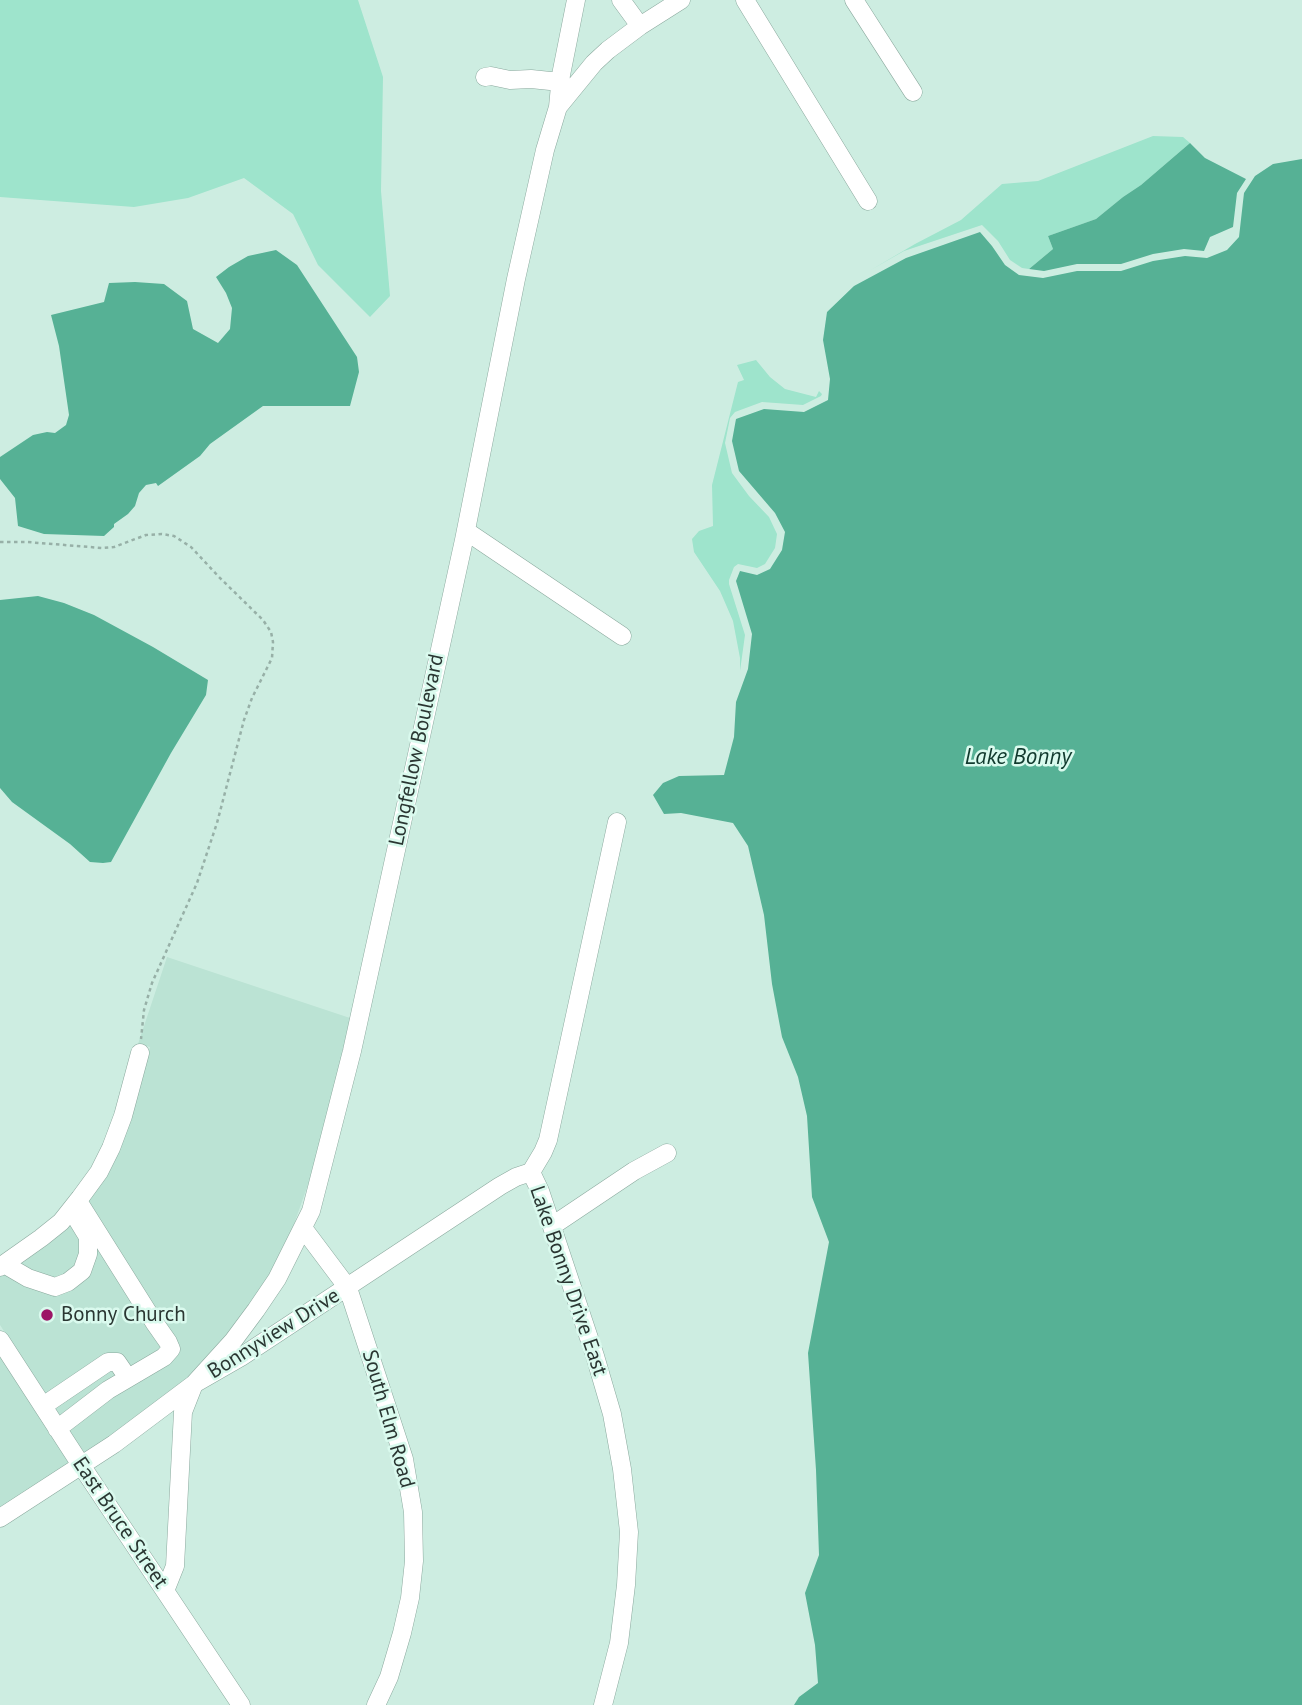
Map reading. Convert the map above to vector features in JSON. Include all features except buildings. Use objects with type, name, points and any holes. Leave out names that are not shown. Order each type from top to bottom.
[{"type":"street","points":[[558,107],[560,82],[576,0]]},
{"type":"street","points":[[621,0],[640,26]]},
{"type":"street","name":"Longfellow Boulevard","points":[[0,1518],[155,1415],[194,1384],[257,1310],[277,1279],[311,1211],[344,1086],[466,531],[521,257],[545,150],[558,107],[608,50],[681,0]]},
{"type":"street","points":[[745,0],[868,201]]},
{"type":"street","points":[[854,0],[912,92]]},
{"type":"street","points":[[485,78],[491,76],[510,80],[560,82]]},
{"type":"street","points":[[466,531],[622,636]]},
{"type":"street","name":"Lake Bonny Drive East","points":[[603,1705],[619,1643],[626,1585],[629,1532],[622,1469],[612,1414],[581,1310],[531,1172],[548,1140],[617,822]]},
{"type":"street","points":[[74,1205],[88,1237],[88,1254],[82,1271],[68,1282],[55,1287],[2,1266],[61,1222],[99,1172],[111,1148],[140,1053]]},
{"type":"street","points":[[552,1226],[634,1171],[667,1153]]},
{"type":"street","name":"Bonnyview Drive","points":[[165,1591],[175,1566],[183,1412],[194,1384],[348,1288],[500,1186],[531,1172]]},
{"type":"street","points":[[57,1429],[108,1390],[164,1357],[171,1349],[74,1205]]},
{"type":"street","name":"South Elm Road","points":[[303,1228],[348,1288],[404,1459],[413,1512],[414,1561],[410,1598],[402,1633],[376,1705]]},
{"type":"street","name":"East Bruce Street","points":[[0,1340],[241,1705]]},
{"type":"street","points":[[43,1406],[108,1362],[117,1362],[128,1378]]},
{"type":"path","points":[[0,541],[102,548],[114,547],[146,535],[174,536],[191,547],[271,632],[272,658],[244,720],[197,883],[152,983],[144,1010],[140,1053]]},
{"type":"shaded area","points":[[0,0],[358,0],[383,77],[381,191],[390,296],[370,317],[318,265],[293,214],[244,178],[188,198],[134,207],[0,197]]},
{"type":"shaded area","points":[[1153,136],[1183,137],[1190,143],[1096,219],[1048,236],[1053,249],[1029,269],[1010,260],[998,241],[982,225],[904,251],[869,271],[915,244],[961,220],[1002,184],[1038,181]]},
{"type":"shaded area","points":[[756,360],[770,377],[785,389],[816,397],[819,391],[822,394],[803,405],[762,402],[735,412],[730,418],[725,443],[732,473],[769,517],[777,534],[775,548],[765,564],[757,568],[738,564],[729,580],[745,635],[740,671],[733,621],[720,591],[694,552],[692,539],[699,531],[713,526],[712,485],[738,382],[744,380],[737,365]]},
{"type":"shaded area","points":[[167,957],[350,1018],[318,1156],[287,1244],[270,1276],[227,1337],[189,1378],[84,1454],[0,1325],[0,1276],[46,1245],[130,1118],[150,1047],[138,1044]]},
{"type":"shaded area","points":[[0,1356],[70,1464],[0,1509]]},
{"type":"water","points":[[1190,143],[1205,158],[1246,179],[1237,193],[1233,227],[1210,237],[1204,251],[1184,249],[1153,254],[1121,264],[1077,264],[1044,271],[1029,269],[1053,249],[1048,236],[1096,219]]},
{"type":"water","name":"Lake Bonny","points":[[1302,159],[1302,1705],[794,1705],[799,1697],[818,1683],[815,1645],[805,1593],[819,1555],[808,1353],[829,1242],[812,1197],[807,1116],[798,1077],[782,1037],[772,984],[764,915],[748,846],[733,823],[681,813],[664,814],[653,795],[663,783],[679,776],[724,775],[734,737],[736,702],[748,669],[752,634],[736,581],[740,571],[757,575],[770,569],[782,550],[785,532],[775,513],[739,471],[732,441],[736,419],[764,409],[804,412],[828,400],[830,379],[823,340],[827,312],[854,286],[906,258],[980,232],[1005,265],[1019,275],[1043,278],[1077,271],[1121,271],[1153,261],[1185,256],[1207,258],[1227,250],[1239,237],[1244,193],[1255,176],[1273,164]]},
{"type":"water","points":[[276,250],[297,265],[357,357],[359,372],[350,406],[263,406],[158,486],[156,483],[146,485],[139,493],[135,506],[104,536],[44,534],[18,526],[15,498],[0,479],[0,457],[33,435],[55,433],[66,425],[69,415],[59,346],[51,315],[104,302],[109,283],[164,284],[187,301],[193,329],[218,343],[230,329],[232,308],[216,277],[248,256]]},
{"type":"water","points":[[38,596],[94,615],[208,680],[206,695],[111,862],[90,862],[12,802],[0,788],[0,600]]},
{"type":"place","name":"Bonny Church","points":[[47,1315]]}]
